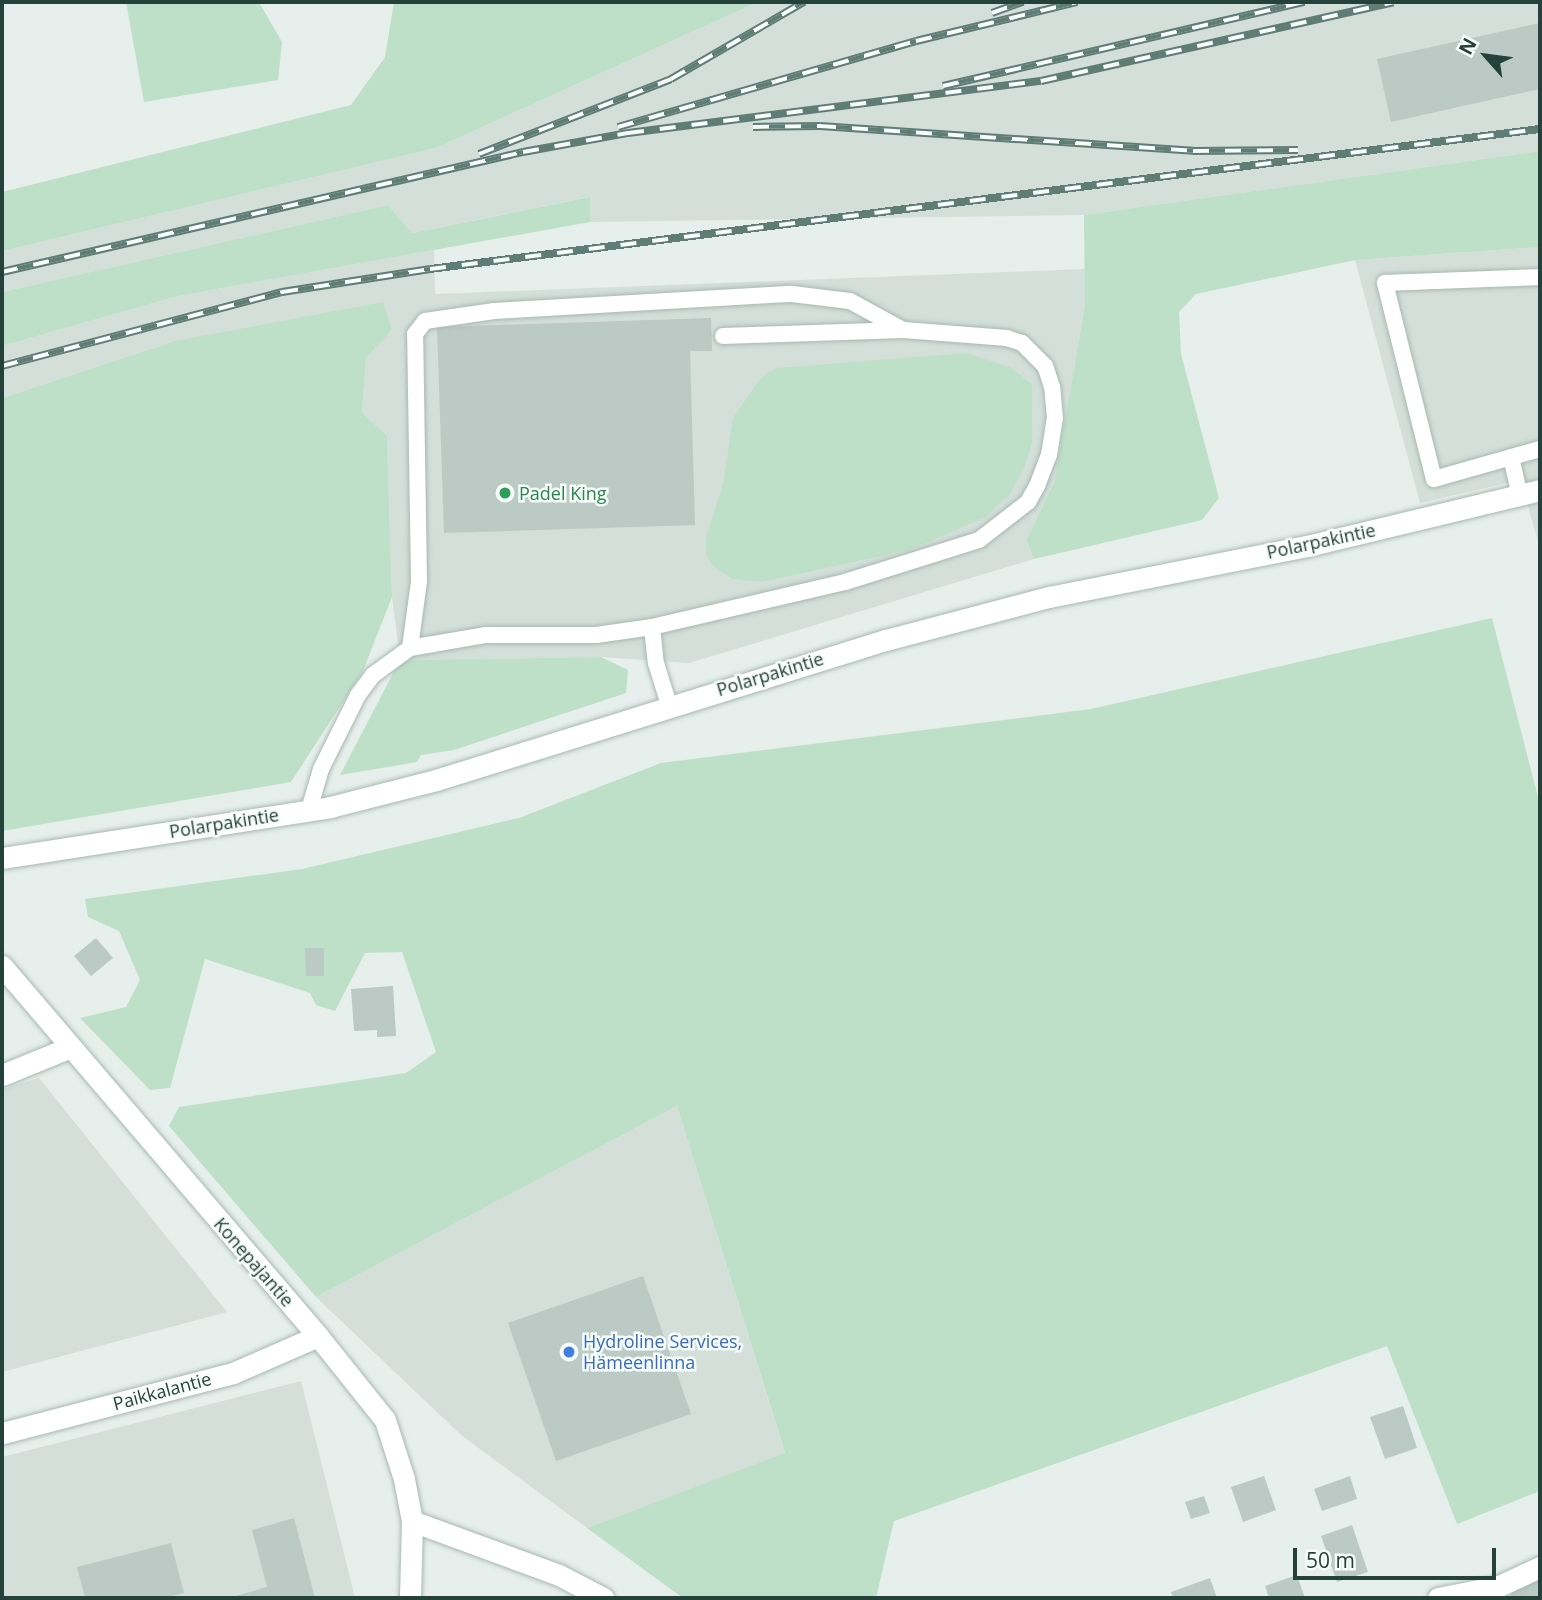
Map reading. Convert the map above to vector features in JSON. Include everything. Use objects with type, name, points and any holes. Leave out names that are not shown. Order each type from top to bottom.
[{"type":"street","name":"Polarpakintie","points":[[2,858],[309,810],[436,780],[669,705],[886,640],[1049,597],[1307,546],[1530,492]]},
{"type":"street","name":"Konepajantie","points":[[2,966],[68,1048],[318,1336],[385,1420],[404,1479],[412,1521],[410,1598]]},
{"type":"street","points":[[2,1074],[68,1048]]},
{"type":"street","name":"Paikkalantie","points":[[2,1433],[233,1373],[318,1336]]},
{"type":"street","points":[[412,1521],[559,1575],[603,1598]]},
{"type":"street","points":[[1438,1598],[1499,1586],[1540,1567]]},
{"type":"lane","points":[[1540,277],[1385,283],[1434,479],[1540,449]]},
{"type":"lane","points":[[410,648],[419,580],[415,334],[425,321],[494,311],[792,294],[850,301],[903,330]]},
{"type":"lane","points":[[309,810],[321,769],[358,695],[373,675],[410,648],[485,635],[596,635],[652,627],[928,558],[979,540],[1028,502],[1049,456],[1055,419],[1052,387],[1036,354],[1007,338],[903,330],[723,336]]},
{"type":"lane","points":[[1511,457],[1530,492]]},
{"type":"lane","points":[[652,627],[656,663],[669,705]]},
{"type":"shaded area","points":[[758,2],[1540,2],[1540,151],[1084,215],[590,222],[589,197],[412,233],[388,205],[2,292],[2,251],[436,148]]},
{"type":"shaded area","points":[[1540,247],[1540,548],[1520,480],[1420,503],[1355,260]]},
{"type":"shaded area","points":[[434,250],[435,294],[1085,269],[1085,305],[1054,483],[1026,540],[1034,559],[689,663],[601,657],[400,660],[392,597],[387,437],[362,414],[366,358],[392,330],[175,341],[2,398],[2,346],[178,296]]},
{"type":"shaded area","points":[[39,1078],[227,1312],[2,1372],[2,1089]]},
{"type":"shaded area","points":[[677,1106],[785,1454],[587,1528],[461,1435],[316,1297]]},
{"type":"shaded area","points":[[301,1381],[355,1598],[2,1598],[2,1457]]},
{"type":"green space","points":[[126,2],[259,2],[282,42],[278,80],[144,102]]},
{"type":"green space","points":[[394,2],[758,2],[436,148],[2,251],[2,192],[351,105],[385,57]]},
{"type":"green space","points":[[1540,151],[1540,247],[1355,260],[1196,294],[1179,312],[1181,354],[1219,498],[1202,520],[1034,559],[1026,540],[1054,483],[1085,305],[1084,215]]},
{"type":"green space","points":[[590,197],[590,222],[178,296],[2,346],[2,292],[388,205],[412,233]]},
{"type":"green space","points":[[383,302],[392,330],[366,358],[362,413],[387,436],[392,597],[363,671],[291,782],[2,831],[2,398],[175,341]]},
{"type":"green space","points":[[966,353],[1010,367],[1032,384],[1032,443],[1024,469],[1009,495],[986,517],[909,550],[762,582],[733,579],[714,567],[706,554],[706,537],[723,484],[733,418],[760,379],[776,368]]},
{"type":"green space","points":[[1492,618],[1540,805],[1540,1491],[1457,1524],[1387,1346],[894,1521],[876,1598],[683,1598],[587,1528],[785,1453],[677,1106],[316,1297],[169,1126],[179,1107],[406,1073],[436,1052],[402,952],[365,953],[335,1011],[316,1005],[310,993],[205,959],[170,1088],[150,1090],[80,1018],[126,1007],[140,980],[119,931],[88,917],[85,899],[302,869],[519,818],[661,763],[1091,709]]},
{"type":"green space","points":[[601,657],[628,670],[626,693],[454,750],[421,755],[417,762],[340,775],[400,660]]},
{"type":"building","points":[[1540,23],[1540,89],[1391,122],[1377,59]]},
{"type":"building","points":[[711,318],[712,351],[690,351],[695,525],[444,533],[437,327]]},
{"type":"building","points":[[96,938],[113,958],[91,976],[74,956]]},
{"type":"building","points":[[305,948],[324,948],[324,976],[306,976]]},
{"type":"building","points":[[393,986],[396,1036],[377,1037],[377,1030],[354,1031],[351,989]]},
{"type":"building","points":[[643,1276],[691,1414],[556,1461],[508,1323]]},
{"type":"building","points":[[1403,1406],[1417,1448],[1385,1459],[1370,1417]]},
{"type":"building","points":[[1264,1476],[1276,1510],[1243,1522],[1231,1487]]},
{"type":"building","points":[[1350,1476],[1357,1499],[1322,1511],[1314,1489]]},
{"type":"building","points":[[1204,1496],[1210,1513],[1191,1519],[1185,1502]]},
{"type":"building","points":[[294,1518],[315,1598],[229,1598],[267,1587],[252,1530]]},
{"type":"building","points":[[1352,1525],[1368,1572],[1337,1582],[1321,1536]]},
{"type":"building","points":[[171,1543],[184,1593],[164,1598],[85,1598],[77,1567]]},
{"type":"building","points":[[1297,1575],[1305,1598],[1269,1598],[1265,1586]]},
{"type":"building","points":[[1210,1578],[1217,1598],[1173,1598],[1171,1592]]},
{"type":"building","points":[[1540,1578],[1540,1598],[1512,1598],[1509,1589]]},
{"type":"railway","points":[[479,154],[671,79],[804,2]]},
{"type":"railway","points":[[992,13],[1023,2]]},
{"type":"railway","points":[[618,127],[916,41],[1077,2]]},
{"type":"railway","points":[[943,86],[1304,2]]},
{"type":"railway","points":[[2,272],[523,152],[628,133],[1041,81],[1393,2]]},
{"type":"railway","points":[[753,127],[820,126],[1193,151],[1298,150]]},
{"type":"railway","points":[[2,366],[282,292],[430,269],[1540,129]]},
{"type":"place","name":"Padel King","points":[[505,493]]},
{"type":"place","name":"Hydroline Services, Hämeenlinna","points":[[569,1352]]}]
